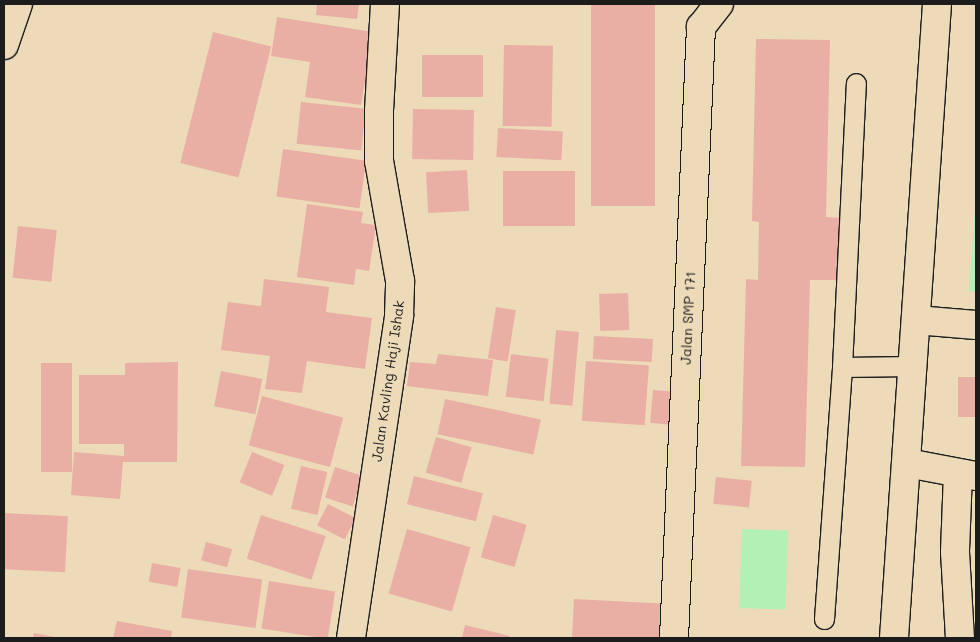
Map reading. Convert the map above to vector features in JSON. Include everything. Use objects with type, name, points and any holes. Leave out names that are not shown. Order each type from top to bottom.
[{"type":"street","points":[[4,45],[18,4]]},
{"type":"street","name":"Jalan Kavling Haji Ishak","points":[[351,638],[399,315],[400,281],[379,161],[379,111],[385,4]]},
{"type":"street","name":"Jalan SMP 171","points":[[674,638],[702,27],[719,4]]},
{"type":"street","points":[[894,638],[937,4]]},
{"type":"street","points":[[916,320],[976,325]]},
{"type":"street","points":[[907,463],[967,474],[955,552],[960,638]]},
{"type":"lane","points":[[824,619],[842,368],[856,83]]},
{"type":"lane","points":[[842,368],[913,366]]},
{"type":"green space","points":[[976,196],[976,292],[969,291]]},
{"type":"green space","points":[[742,529],[788,531],[785,610],[739,608]]},
{"type":"building","points":[[317,4],[359,4],[357,19],[316,15]]},
{"type":"building","points":[[591,4],[655,4],[655,206],[591,206]]},
{"type":"building","points":[[277,17],[373,32],[361,105],[305,97],[310,62],[271,56]]},
{"type":"building","points":[[213,32],[271,47],[239,178],[180,163]]},
{"type":"building","points":[[756,39],[830,40],[826,217],[840,218],[838,280],[810,280],[805,467],[741,466],[746,279],[758,280],[759,222],[752,221]]},
{"type":"building","points":[[504,45],[553,46],[552,127],[503,126]]},
{"type":"building","points":[[422,55],[483,55],[483,97],[422,97]]},
{"type":"building","points":[[301,102],[366,109],[361,151],[297,144]]},
{"type":"building","points":[[413,109],[474,110],[473,160],[412,159]]},
{"type":"building","points":[[498,128],[563,131],[561,160],[496,157]]},
{"type":"building","points":[[283,149],[366,161],[360,208],[276,197]]},
{"type":"building","points":[[467,170],[469,211],[428,213],[426,172]]},
{"type":"building","points":[[503,171],[575,171],[575,226],[503,226]]},
{"type":"building","points":[[307,204],[363,212],[361,223],[376,225],[369,271],[356,269],[354,285],[297,277]]},
{"type":"building","points":[[18,226],[57,230],[51,282],[13,278]]},
{"type":"building","points":[[264,279],[329,287],[326,312],[372,318],[365,369],[307,361],[302,393],[265,389],[270,356],[221,350],[228,302],[261,306]]},
{"type":"building","points":[[628,293],[629,330],[600,331],[599,294]]},
{"type":"building","points":[[496,307],[516,310],[508,361],[488,358]]},
{"type":"building","points":[[556,330],[579,332],[572,406],[550,404]]},
{"type":"building","points":[[594,336],[653,339],[652,362],[593,359]]},
{"type":"building","points":[[438,354],[493,360],[488,396],[407,386],[410,362],[436,364]]},
{"type":"building","points":[[511,354],[549,359],[543,401],[506,397]]},
{"type":"building","points":[[586,361],[649,365],[645,425],[582,421]]},
{"type":"building","points":[[178,362],[177,462],[123,462],[120,499],[71,495],[74,452],[124,456],[124,444],[79,444],[79,375],[125,375],[125,363]]},
{"type":"building","points":[[41,363],[72,363],[72,472],[41,472]]},
{"type":"building","points":[[221,371],[262,379],[255,414],[214,406]]},
{"type":"building","points":[[958,377],[976,377],[976,417],[958,417]]},
{"type":"building","points":[[653,390],[677,392],[674,425],[650,423]]},
{"type":"building","points":[[262,396],[343,418],[330,467],[249,445]]},
{"type":"building","points":[[445,399],[541,419],[533,455],[438,434]]},
{"type":"building","points":[[436,437],[472,447],[461,483],[426,473]]},
{"type":"building","points":[[252,452],[284,465],[272,496],[240,483]]},
{"type":"building","points":[[301,466],[327,472],[317,515],[291,509]]},
{"type":"building","points":[[335,467],[363,476],[353,506],[325,497]]},
{"type":"building","points":[[414,476],[483,493],[476,521],[407,504]]},
{"type":"building","points":[[716,477],[752,481],[749,508],[713,504]]},
{"type":"building","points":[[328,504],[356,518],[345,539],[317,525]]},
{"type":"building","points":[[4,513],[68,516],[65,572],[4,569]]},
{"type":"building","points":[[261,515],[326,536],[311,580],[247,559]]},
{"type":"building","points":[[493,515],[527,525],[515,567],[481,557]]},
{"type":"building","points":[[407,529],[470,547],[452,612],[389,593]]},
{"type":"building","points":[[206,542],[232,549],[227,567],[201,560]]},
{"type":"building","points":[[152,563],[181,568],[177,587],[149,582]]},
{"type":"building","points":[[188,569],[262,579],[255,628],[181,618]]},
{"type":"building","points":[[269,581],[335,591],[328,638],[261,628]]},
{"type":"building","points":[[574,599],[661,604],[659,638],[572,637]]},
{"type":"building","points":[[117,621],[172,631],[171,638],[113,638]]},
{"type":"building","points":[[465,625],[510,636],[510,638],[462,638]]},
{"type":"building","points":[[34,633],[55,637],[55,638],[33,638]]}]
